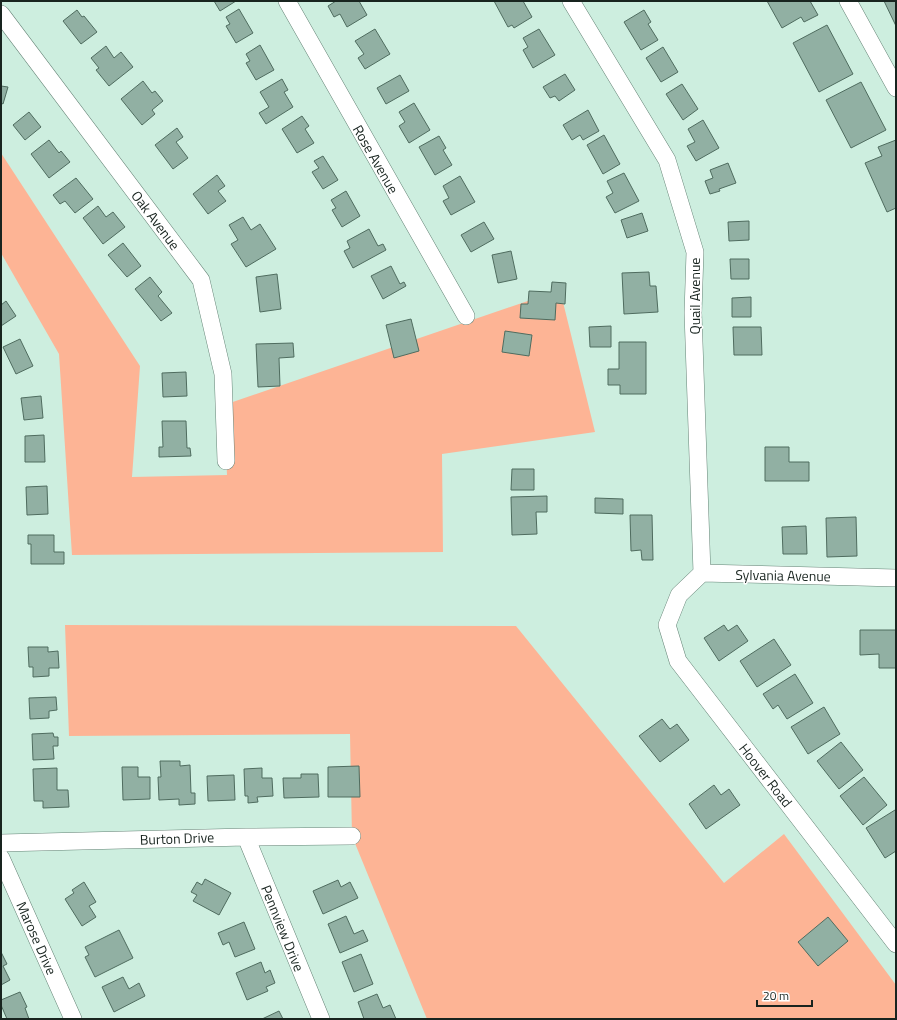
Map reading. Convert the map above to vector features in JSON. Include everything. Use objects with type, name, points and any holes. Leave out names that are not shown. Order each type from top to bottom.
[{"type":"street","name":"Rose Avenue","points":[[287,1],[466,316]]},
{"type":"street","name":"Quail Avenue","points":[[571,1],[667,160],[695,252],[693,313],[702,573]]},
{"type":"street","points":[[848,1],[896,88]]},
{"type":"street","name":"Oak Avenue","points":[[1,14],[201,280],[223,374],[226,461]]},
{"type":"street","name":"Sylvania Avenue","points":[[702,573],[896,578]]},
{"type":"street","name":"Hoover Road","points":[[702,573],[679,595],[667,625],[678,661],[896,944]]},
{"type":"street","name":"Burton Drive","points":[[1,843],[352,836]]},
{"type":"street","name":"Pennview Drive","points":[[246,837],[321,1019]]},
{"type":"street","name":"Marose Drive","points":[[1,858],[73,1019]]},
{"type":"shaded area","points":[[1,153],[140,366],[132,477],[227,475],[224,405],[560,290],[595,432],[442,454],[443,552],[72,555],[59,354],[1,253]]},
{"type":"shaded area","points":[[65,625],[516,626],[724,883],[784,834],[896,985],[896,1019],[427,1019],[352,836],[350,734],[69,736]]},
{"type":"building","points":[[214,1],[236,1],[220,11]]},
{"type":"building","points":[[336,1],[359,1],[367,15],[347,27],[340,14],[334,17],[328,6]]},
{"type":"building","points":[[494,1],[523,1],[532,17],[514,28],[512,25],[508,27]]},
{"type":"building","points":[[767,1],[810,1],[818,15],[804,22],[801,17],[782,28]]},
{"type":"building","points":[[884,1],[896,1],[896,26]]},
{"type":"building","points":[[239,9],[253,33],[236,43],[226,26],[230,24],[226,17]]},
{"type":"building","points":[[77,10],[97,32],[81,44],[63,21]]},
{"type":"building","points":[[644,10],[651,22],[648,24],[658,40],[641,50],[624,22]]},
{"type":"building","points":[[827,25],[853,74],[819,92],[793,43]]},
{"type":"building","points":[[375,29],[390,54],[365,69],[358,58],[364,54],[355,41]]},
{"type":"building","points":[[539,29],[555,55],[533,68],[523,50],[528,47],[523,38]]},
{"type":"building","points":[[260,45],[274,70],[256,80],[246,63],[250,61],[246,54]]},
{"type":"building","points":[[106,46],[114,58],[121,52],[133,67],[109,86],[96,70],[99,68],[91,58]]},
{"type":"building","points":[[663,47],[678,72],[661,82],[646,58]]},
{"type":"building","points":[[565,74],[575,90],[559,101],[555,96],[550,98],[543,87]]},
{"type":"building","points":[[400,75],[409,91],[386,104],[377,88]]},
{"type":"building","points":[[282,79],[288,90],[284,92],[293,107],[266,124],[259,113],[269,107],[260,92]]},
{"type":"building","points":[[143,81],[152,93],[155,91],[163,101],[152,110],[155,114],[142,125],[121,99]]},
{"type":"building","points":[[861,82],[886,130],[851,148],[826,100]]},
{"type":"building","points":[[682,84],[698,109],[683,120],[666,94]]},
{"type":"building","points":[[1,86],[8,87],[3,104],[1,103]]},
{"type":"building","points":[[414,103],[430,130],[409,143],[399,126],[405,122],[399,112]]},
{"type":"building","points":[[588,110],[599,131],[583,140],[580,135],[572,140],[563,125]]},
{"type":"building","points":[[29,112],[41,127],[25,140],[13,125]]},
{"type":"building","points":[[302,116],[309,126],[305,129],[314,143],[297,153],[282,129]]},
{"type":"building","points":[[703,120],[719,148],[696,161],[687,146],[695,142],[688,129]]},
{"type":"building","points":[[177,128],[183,137],[176,142],[188,158],[173,169],[155,145]]},
{"type":"building","points":[[604,135],[620,164],[603,174],[587,145]]},
{"type":"building","points":[[439,136],[446,148],[443,150],[452,165],[435,175],[419,147]]},
{"type":"building","points":[[49,140],[59,153],[61,151],[70,162],[49,178],[31,154]]},
{"type":"building","points":[[896,140],[896,208],[887,212],[865,163],[882,156],[878,147]]},
{"type":"building","points":[[323,156],[338,180],[323,189],[312,172],[319,168],[314,161]]},
{"type":"building","points":[[728,163],[736,183],[710,194],[705,181],[713,178],[710,170]]},
{"type":"building","points":[[624,173],[639,201],[615,213],[606,197],[613,193],[607,181]]},
{"type":"building","points":[[217,175],[225,186],[218,191],[226,201],[208,214],[193,194]]},
{"type":"building","points":[[460,176],[475,202],[451,215],[443,201],[449,198],[443,186]]},
{"type":"building","points":[[76,178],[93,199],[75,213],[65,201],[60,204],[53,195]]},
{"type":"building","points":[[346,191],[360,216],[342,227],[332,210],[336,208],[331,200]]},
{"type":"building","points":[[98,206],[106,217],[113,212],[125,227],[103,244],[83,218]]},
{"type":"building","points":[[642,213],[648,231],[627,238],[621,220]]},
{"type":"building","points":[[243,217],[251,230],[260,224],[276,249],[246,267],[231,244],[238,240],[229,225]]},
{"type":"building","points":[[749,221],[749,240],[729,241],[728,222]]},
{"type":"building","points":[[484,222],[494,239],[471,252],[461,235]]},
{"type":"building","points":[[369,229],[378,246],[383,244],[386,250],[353,268],[344,251],[350,248],[347,241]]},
{"type":"building","points":[[123,243],[141,266],[127,277],[108,255]]},
{"type":"building","points":[[511,251],[517,279],[498,283],[492,255]]},
{"type":"building","points":[[730,259],[749,259],[749,279],[731,279]]},
{"type":"building","points":[[391,266],[400,284],[404,282],[406,286],[383,299],[371,276]]},
{"type":"building","points":[[649,272],[650,286],[656,286],[658,312],[624,314],[622,273]]},
{"type":"building","points":[[277,274],[281,309],[260,312],[256,277]]},
{"type":"building","points":[[150,277],[162,292],[158,296],[172,313],[161,321],[135,289]]},
{"type":"building","points":[[552,282],[566,283],[565,304],[556,303],[555,320],[520,318],[521,304],[528,304],[529,291],[551,292]]},
{"type":"building","points":[[751,297],[751,317],[732,317],[732,298]]},
{"type":"building","points":[[6,301],[16,316],[1,326],[1,305]]},
{"type":"building","points":[[411,319],[419,351],[394,358],[386,325]]},
{"type":"building","points":[[611,326],[611,347],[590,347],[589,327]]},
{"type":"building","points":[[733,327],[761,327],[762,355],[734,355]]},
{"type":"building","points":[[505,331],[532,335],[529,356],[502,352]]},
{"type":"building","points":[[20,339],[33,366],[16,374],[3,347]]},
{"type":"building","points":[[619,342],[646,342],[646,394],[620,394],[620,385],[608,385],[608,369],[619,369]]},
{"type":"building","points":[[293,343],[294,357],[279,358],[280,386],[258,387],[256,344]]},
{"type":"building","points":[[186,372],[187,396],[163,397],[162,373]]},
{"type":"building","points":[[41,396],[43,418],[24,420],[21,398]]},
{"type":"building","points":[[162,421],[186,421],[187,448],[190,448],[191,456],[159,457],[159,447],[163,447]]},
{"type":"building","points":[[44,435],[45,462],[25,462],[25,436]]},
{"type":"building","points":[[765,447],[789,447],[789,462],[809,462],[809,481],[765,481]]},
{"type":"building","points":[[512,469],[534,469],[534,490],[511,490]]},
{"type":"building","points":[[47,486],[48,514],[27,515],[26,487]]},
{"type":"building","points":[[547,496],[547,512],[536,512],[537,534],[512,535],[511,497]]},
{"type":"building","points":[[595,498],[623,499],[623,514],[595,513]]},
{"type":"building","points":[[630,515],[652,515],[653,560],[642,560],[641,550],[631,551]]},
{"type":"building","points":[[856,517],[857,556],[827,557],[826,518]]},
{"type":"building","points":[[806,526],[807,554],[783,554],[782,527]]},
{"type":"building","points":[[28,535],[54,535],[54,552],[64,552],[64,564],[31,564],[31,544],[28,544]]},
{"type":"building","points":[[724,625],[728,631],[737,625],[748,641],[719,661],[704,638]]},
{"type":"building","points":[[860,630],[896,630],[896,668],[879,668],[879,654],[860,655]]},
{"type":"building","points":[[774,639],[791,665],[757,687],[740,661]]},
{"type":"building","points":[[28,647],[48,647],[48,652],[58,651],[59,668],[49,668],[49,676],[33,677],[33,667],[29,667]]},
{"type":"building","points":[[795,674],[813,703],[787,719],[778,705],[773,709],[763,694]]},
{"type":"building","points":[[56,697],[57,710],[49,711],[49,718],[30,719],[29,698]]},
{"type":"building","points":[[824,707],[840,734],[808,754],[791,727]]},
{"type":"building","points":[[662,719],[670,729],[677,724],[689,740],[660,762],[639,736]]},
{"type":"building","points":[[53,733],[54,737],[58,737],[58,746],[53,746],[54,759],[33,760],[32,734]]},
{"type":"building","points":[[841,742],[863,770],[839,789],[817,761]]},
{"type":"building","points":[[160,761],[180,761],[180,766],[190,765],[191,793],[195,793],[195,804],[179,805],[179,799],[159,800],[158,777],[161,777]]},
{"type":"building","points":[[359,766],[360,797],[328,797],[328,767]]},
{"type":"building","points":[[122,767],[138,767],[138,777],[150,777],[150,799],[123,800]]},
{"type":"building","points":[[57,768],[57,790],[68,790],[69,807],[43,808],[43,801],[34,801],[33,769]]},
{"type":"building","points":[[262,768],[262,778],[272,778],[273,796],[257,797],[258,802],[248,803],[248,796],[245,796],[244,769]]},
{"type":"building","points":[[301,774],[318,774],[319,797],[284,798],[283,778],[301,778]]},
{"type":"building","points":[[234,775],[235,800],[208,801],[207,776]]},
{"type":"building","points":[[864,777],[887,805],[863,825],[840,796]]},
{"type":"building","points":[[714,785],[721,795],[729,789],[740,805],[706,829],[689,804]]},
{"type":"building","points":[[895,810],[896,851],[885,858],[866,828]]},
{"type":"building","points":[[205,879],[231,893],[219,915],[193,901],[197,895],[191,892],[197,882],[202,885]]},
{"type":"building","points":[[338,880],[341,887],[350,882],[358,898],[323,914],[313,891]]},
{"type":"building","points":[[84,882],[96,902],[89,906],[96,917],[82,926],[65,899],[74,893],[72,890]]},
{"type":"building","points":[[346,916],[354,934],[363,930],[368,941],[340,953],[328,924]]},
{"type":"building","points":[[828,917],[848,941],[818,966],[798,942]]},
{"type":"building","points":[[244,922],[255,949],[235,957],[229,942],[223,945],[218,933]]},
{"type":"building","points":[[119,930],[133,958],[95,977],[85,957],[89,955],[85,947]]},
{"type":"building","points":[[1,952],[7,964],[3,966],[10,980],[1,985]]},
{"type":"building","points":[[361,954],[373,984],[354,992],[342,962]]},
{"type":"building","points":[[261,962],[265,973],[270,970],[275,983],[266,987],[268,991],[247,1000],[236,973]]},
{"type":"building","points":[[123,977],[129,989],[139,983],[145,996],[114,1012],[102,987]]},
{"type":"building","points":[[20,992],[27,1007],[25,1008],[29,1019],[7,1019],[1,1005],[1,1000]]},
{"type":"building","points":[[377,994],[383,1008],[390,1005],[396,1019],[364,1019],[358,1002]]},
{"type":"building","points":[[279,1011],[283,1019],[262,1019]]}]
